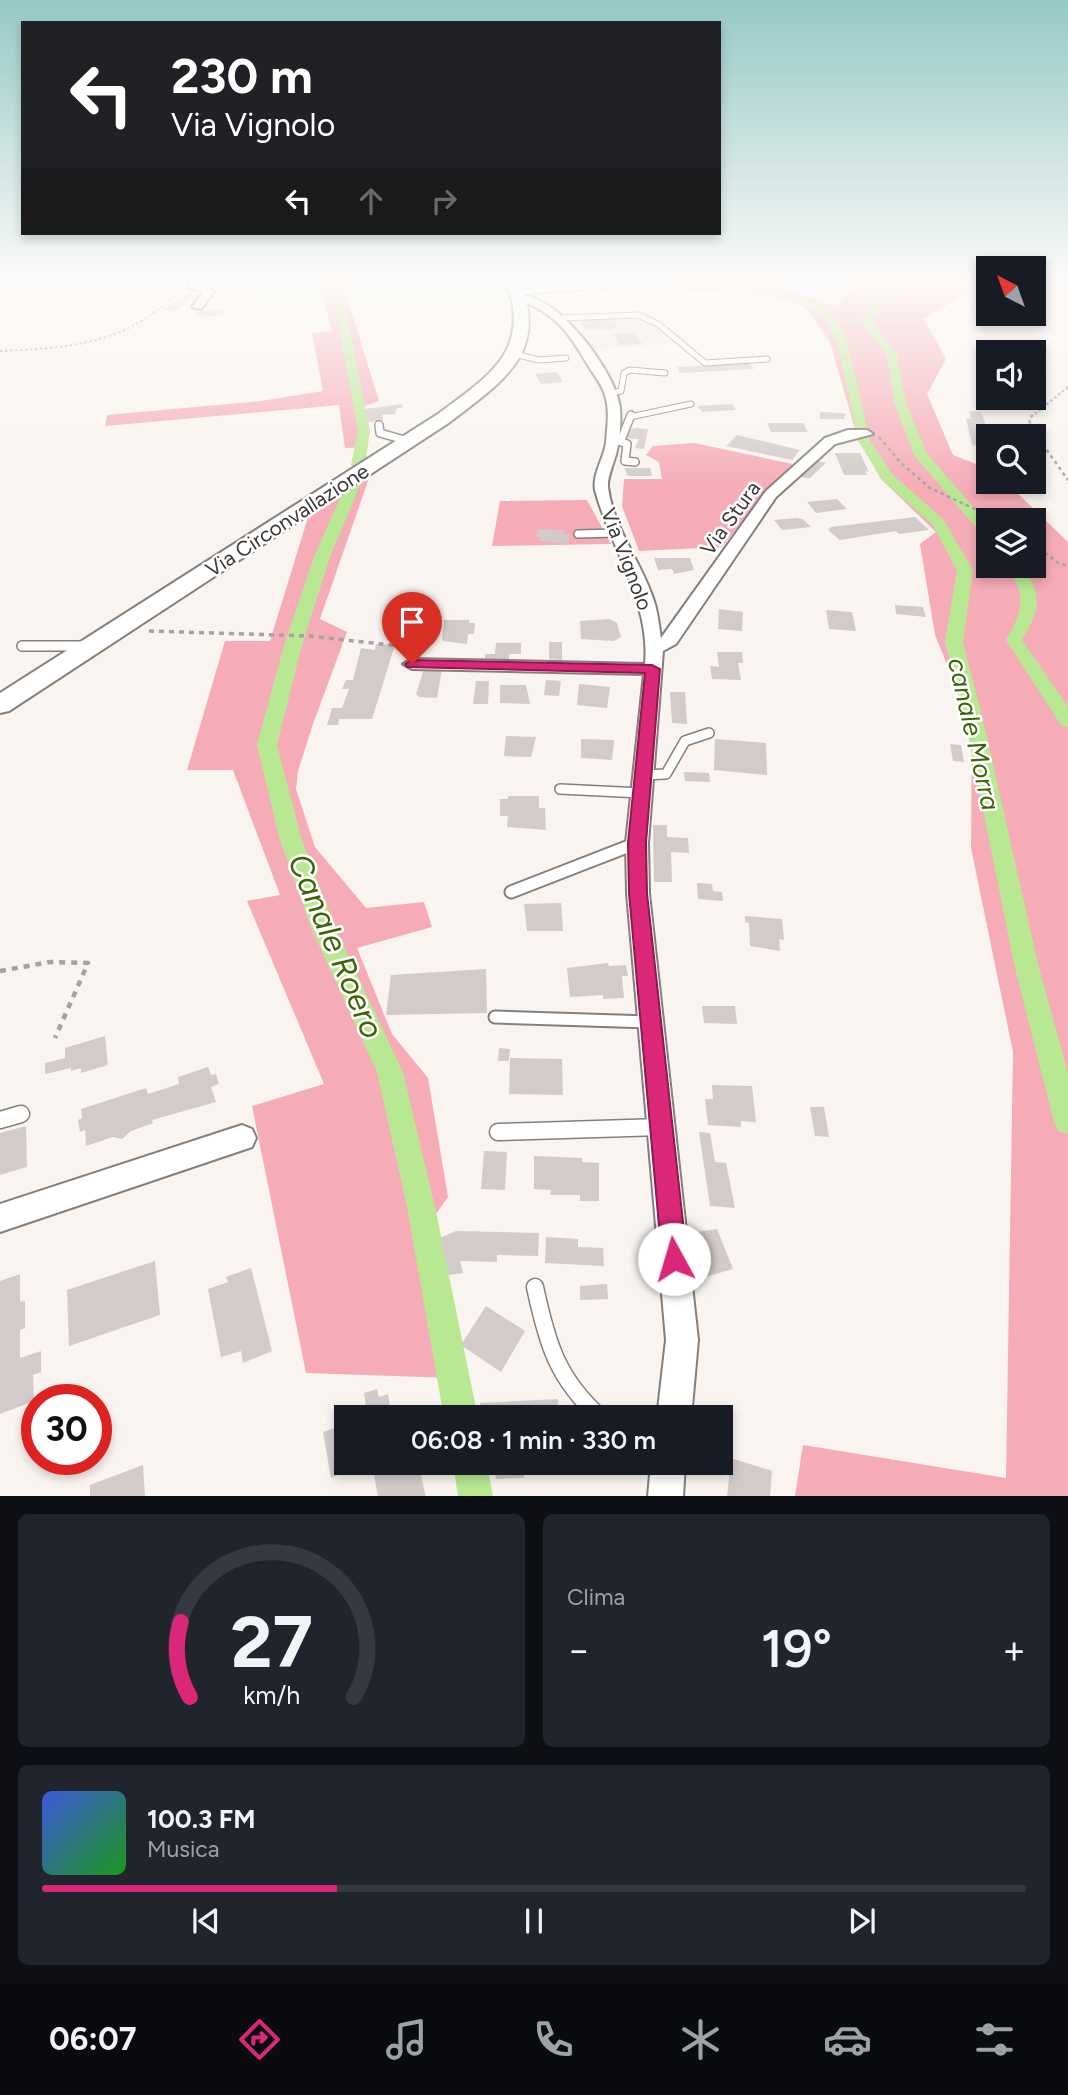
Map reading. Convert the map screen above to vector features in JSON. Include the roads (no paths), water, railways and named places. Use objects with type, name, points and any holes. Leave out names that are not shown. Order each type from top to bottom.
[{"type":"main road","name":"Via Circonvallazione","points":[[0,705],[408,441],[485,386],[515,351]]},
{"type":"street","points":[[585,351],[611,393]]},
{"type":"street","name":"Via Vignolo","points":[[611,393],[617,440],[601,485],[615,533],[646,601],[655,649],[637,843],[638,893],[682,1340],[675,1405]]},
{"type":"street","name":"Via Stura","points":[[655,649],[670,640],[771,494],[830,441],[862,434]]},
{"type":"street","points":[[412,664],[652,669]]},
{"type":"street","points":[[0,1218],[242,1138]]},
{"type":"street","points":[[665,1496],[667,1475]]},
{"type":"lane","points":[[689,351],[705,363],[767,359]]},
{"type":"lane","points":[[514,354],[539,360],[566,358]]},
{"type":"lane","points":[[611,393],[621,391],[624,373],[630,370],[665,373]]},
{"type":"lane","points":[[635,462],[625,461],[626,444],[617,440],[632,414],[691,404]]},
{"type":"lane","points":[[379,425],[380,433],[408,441]]},
{"type":"lane","points":[[578,534],[615,533]]},
{"type":"lane","points":[[22,646],[90,646]]},
{"type":"lane","points":[[561,789],[642,784],[666,774],[681,741],[688,736],[709,733]]},
{"type":"lane","points":[[511,892],[637,843]]},
{"type":"lane","points":[[495,1017],[651,1022]]},
{"type":"lane","points":[[0,1121],[21,1114]]},
{"type":"lane","points":[[498,1132],[661,1126]]},
{"type":"lane","points":[[535,1287],[550,1356],[577,1399],[585,1405]]},
{"type":"waterway","name":"Canale Roero","points":[[349,351],[364,431],[358,465]]},
{"type":"waterway","name":"canale Morra","points":[[844,351],[864,441],[888,478],[938,522],[965,570],[954,642],[974,720],[1026,964],[1068,1122]]},
{"type":"waterway","points":[[889,351],[892,355],[900,402],[921,455],[976,519]]},
{"type":"waterway","name":"Canale Roero","points":[[354,483],[322,557],[293,645],[267,745],[290,837],[324,930],[390,1072],[421,1207],[459,1405]]},
{"type":"waterway","points":[[1022,578],[1029,595],[1029,611],[1014,640],[1068,721]]},
{"type":"waterway","name":"Canale Roero","points":[[472,1475],[476,1496]]}]
